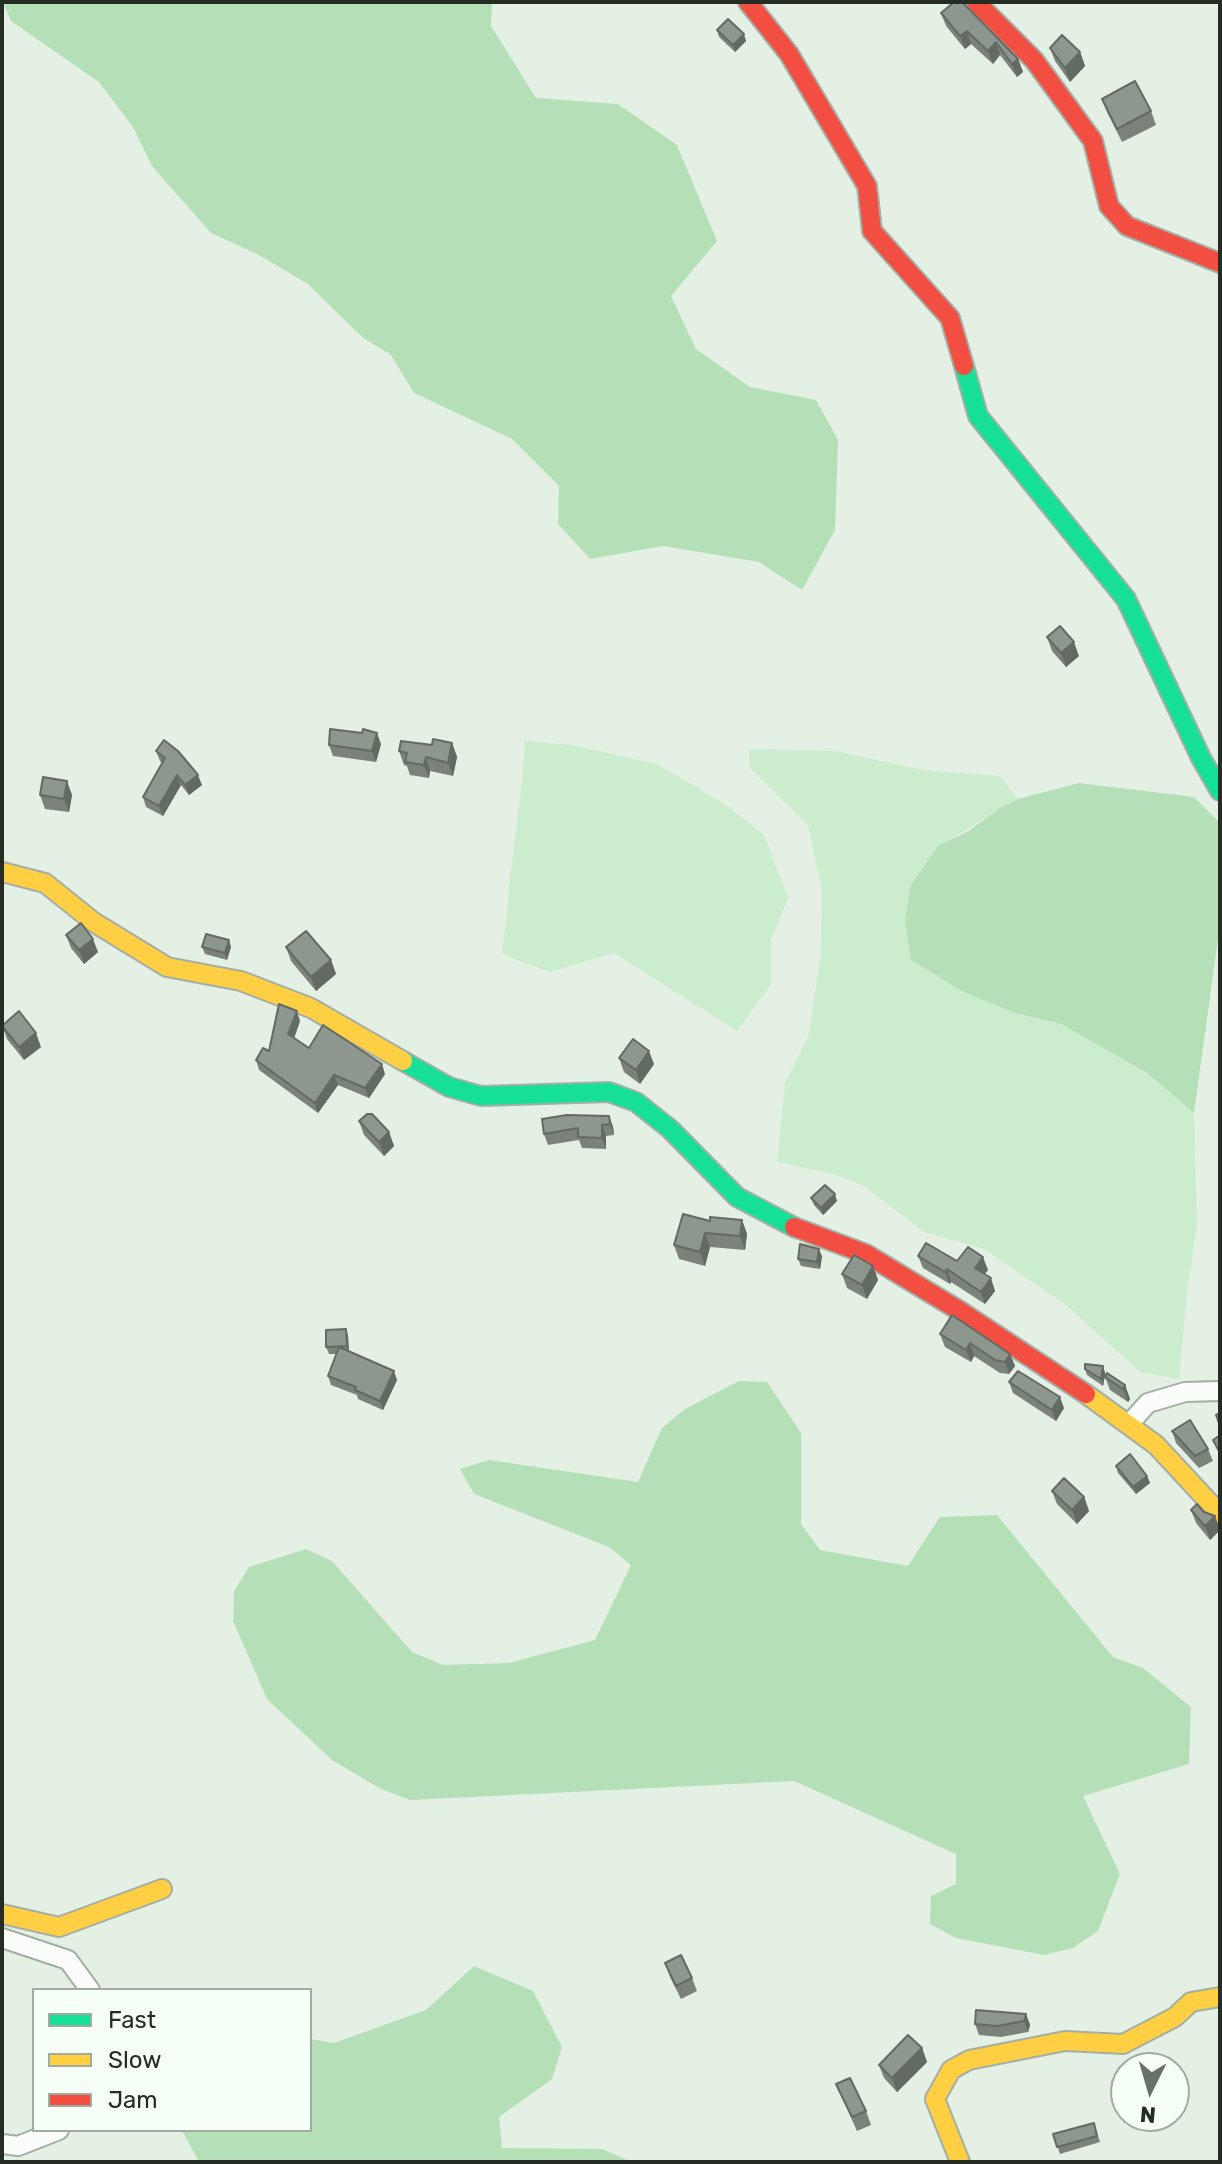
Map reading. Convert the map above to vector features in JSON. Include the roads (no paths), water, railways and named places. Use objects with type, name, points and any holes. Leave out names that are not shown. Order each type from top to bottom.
[{"type":"main road","points":[[748,2],[789,54],[867,186],[872,231],[950,318],[978,416],[1126,599],[1201,758],[1220,791]]},
{"type":"main road","points":[[976,2],[1034,60],[1093,141],[1109,206],[1127,226],[1220,263]]},
{"type":"main road","points":[[2,872],[45,883],[95,923],[167,967],[241,981],[311,1008],[449,1087],[481,1096],[609,1092],[636,1102],[670,1129],[737,1197],[804,1233],[866,1254],[960,1311],[1129,1424],[1156,1445],[1220,1514]]},
{"type":"main road","points":[[2,1914],[59,1927],[162,1889]]},
{"type":"main road","points":[[960,2162],[935,2099],[951,2070],[969,2060],[1065,2041],[1123,2044],[1175,2017],[1191,2002],[1220,1997]]},
{"type":"street","points":[[1129,1424],[1148,1403],[1185,1392],[1220,1391]]},
{"type":"street","points":[[2,1938],[68,1960],[89,1988]]},
{"type":"street","points":[[2,2144],[18,2146],[54,2132]]}]
